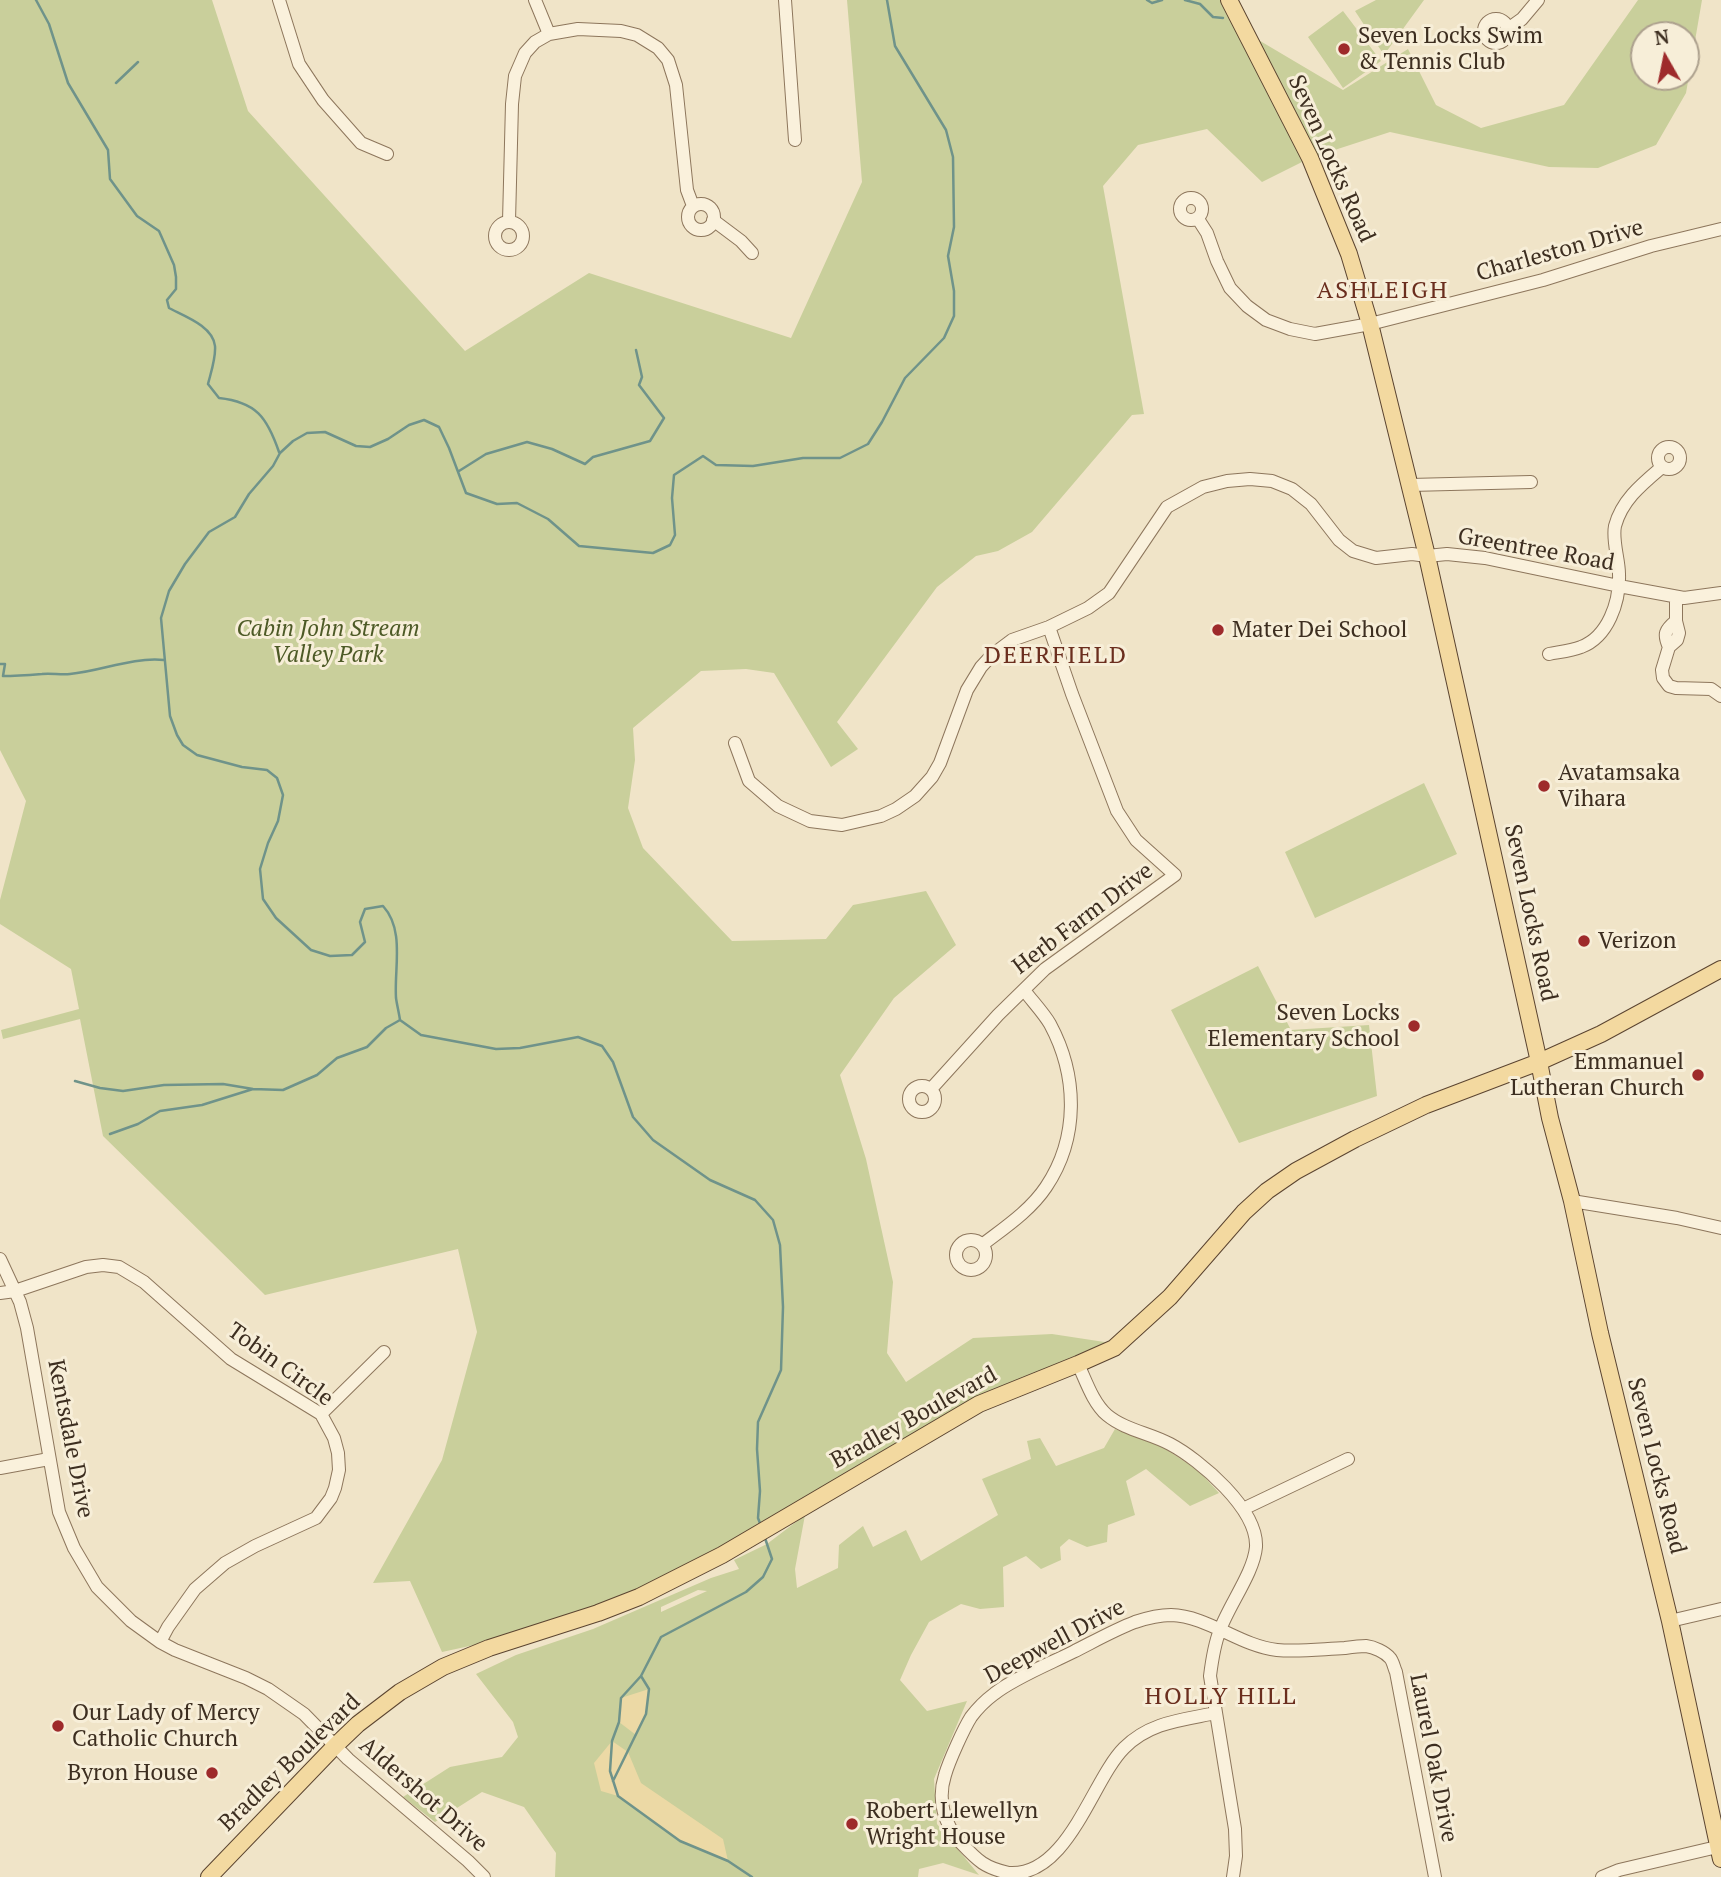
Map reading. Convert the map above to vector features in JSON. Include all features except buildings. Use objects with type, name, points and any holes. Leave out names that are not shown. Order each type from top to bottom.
[{"type":"main road","name":"Seven Locks Road","points":[[1228,0],[1315,170],[1349,254],[1370,324],[1427,556],[1550,1118],[1572,1200],[1670,1621],[1720,1850]]},
{"type":"main road","name":"Bradley Boulevard","points":[[209,1877],[335,1745],[400,1692],[443,1667],[489,1648],[639,1597],[722,1555],[979,1404],[1114,1348],[1170,1297],[1244,1212],[1267,1191],[1296,1171],[1426,1105],[1539,1062],[1601,1034],[1721,969]]},
{"type":"street","points":[[279,0],[299,64],[323,100],[361,143],[387,154]]},
{"type":"street","points":[[535,0],[550,34]]},
{"type":"street","points":[[785,0],[795,140]]},
{"type":"street","points":[[1508,29],[1522,19],[1538,0]]},
{"type":"street","points":[[509,221],[515,76],[525,53],[535,43],[550,34],[578,29],[621,31],[637,35],[658,48],[668,60],[677,85],[687,190],[693,206]]},
{"type":"street","points":[[700,204],[708,206],[713,212],[713,220],[705,229],[693,227],[688,217],[690,209],[700,204]]},
{"type":"street","name":"Charleston Drive","points":[[1198,219],[1207,233],[1230,288],[1247,306],[1266,320],[1315,334],[1370,324],[1544,280],[1651,246],[1721,229]]},
{"type":"street","points":[[713,220],[752,253]]},
{"type":"street","points":[[1549,654],[1581,648],[1594,639],[1609,621],[1619,586],[1614,530],[1618,516],[1631,495],[1662,467]]},
{"type":"street","name":"Greentree Road","points":[[735,743],[749,781],[778,806],[810,821],[842,825],[881,816],[896,809],[915,796],[932,777],[940,763],[967,690],[992,655],[1012,640],[1049,627],[1088,608],[1109,593],[1167,506],[1203,487],[1227,481],[1272,481],[1292,489],[1311,504],[1339,540],[1353,551],[1376,558],[1447,554],[1485,558],[1676,597],[1721,593]]},
{"type":"street","points":[[1410,485],[1531,482]]},
{"type":"street","points":[[1676,597],[1678,635],[1677,640],[1669,647],[1662,670],[1665,683],[1676,688],[1711,689],[1721,696]]},
{"type":"street","name":"Herb Farm Drive","points":[[931,1089],[998,1015],[1045,969],[1175,875],[1136,840],[1117,811],[1049,627]]},
{"type":"street","points":[[982,1245],[1023,1213],[1045,1188],[1060,1161],[1071,1119],[1071,1087],[1064,1056],[1049,1022],[1024,990]]},
{"type":"street","points":[[1572,1200],[1721,1228]]},
{"type":"street","name":"Kentsdale Drive","points":[[0,1259],[20,1302],[27,1328],[59,1512],[74,1548],[97,1587],[131,1621],[160,1642],[268,1689],[304,1714],[335,1745]]},
{"type":"street","name":"Tobin Circle","points":[[0,1293],[15,1291],[86,1267],[119,1267],[144,1282],[231,1359],[321,1414],[334,1438],[339,1470],[331,1498],[316,1518],[225,1563],[195,1589],[160,1642]]},
{"type":"street","points":[[321,1414],[384,1352]]},
{"type":"street","points":[[1078,1364],[1106,1414],[1119,1423],[1169,1443],[1187,1454],[1217,1479],[1242,1508],[1253,1528],[1256,1547],[1253,1560],[1219,1630],[1210,1676],[1236,1829],[1233,1877]]},
{"type":"street","points":[[0,1468],[49,1459]]},
{"type":"street","points":[[1242,1508],[1348,1459]]},
{"type":"street","points":[[1670,1621],[1721,1609]]},
{"type":"street","name":"Deepwell Drive","points":[[1216,1713],[1164,1723],[1140,1734],[1122,1750],[1065,1847],[1045,1866],[1025,1874],[991,1869],[978,1861],[955,1835],[944,1816],[942,1798],[947,1769],[971,1717],[993,1694],[1134,1622],[1154,1616],[1174,1615],[1219,1630]]},
{"type":"street","name":"Laurel Oak Drive","points":[[1219,1630],[1255,1645],[1274,1649],[1294,1651],[1367,1646],[1390,1658],[1396,1672],[1435,1877]]},
{"type":"street","name":"Aldershot Drive","points":[[335,1745],[484,1877]]},
{"type":"street","points":[[1602,1877],[1619,1870],[1720,1850]]},
{"type":"green space","name":"Cabin John Stream Valley Park","points":[[0,0],[212,0],[248,111],[465,351],[589,273],[791,338],[862,182],[847,0],[1229,0],[1245,32],[1343,90],[1408,49],[1436,105],[1481,128],[1564,105],[1638,0],[1702,0],[1698,21],[1630,21],[1630,91],[1686,93],[1656,145],[1598,168],[1549,167],[1390,132],[1310,158],[1262,182],[1207,129],[1138,145],[1103,186],[1144,414],[1132,415],[1032,532],[998,551],[976,556],[937,587],[837,722],[858,749],[831,767],[774,673],[746,669],[701,671],[633,728],[635,760],[628,808],[643,848],[732,941],[826,939],[853,905],[926,891],[956,945],[894,998],[840,1075],[866,1159],[893,1282],[887,1353],[906,1382],[973,1338],[1052,1334],[1111,1343],[1010,1386],[755,1536],[548,1629],[442,1652],[410,1581],[373,1583],[442,1460],[477,1332],[458,1249],[265,1295],[103,1136],[80,1019],[3,1039],[1,1030],[79,1009],[71,969],[0,924],[0,900],[26,801],[0,750]]},
{"type":"green space","points":[[1376,0],[1424,0],[1384,55],[1355,11]]},
{"type":"green space","name":"Seven Locks Swim & Tennis Club","points":[[1343,11],[1381,61],[1343,88],[1308,37]]},
{"type":"green space","points":[[1424,783],[1457,854],[1315,918],[1285,852]]},
{"type":"green space","points":[[1258,966],[1291,1030],[1369,1025],[1377,1096],[1239,1143],[1171,1010]]},
{"type":"green space","points":[[1115,1429],[1161,1446],[1199,1471],[1219,1493],[1190,1506],[1146,1469],[1126,1481],[1135,1515],[1108,1525],[1107,1542],[1087,1547],[1069,1539],[1060,1547],[1061,1560],[1041,1569],[1026,1556],[1003,1567],[1004,1607],[980,1609],[961,1604],[929,1622],[900,1680],[927,1711],[967,1701],[934,1779],[937,1824],[979,1875],[943,1863],[919,1869],[918,1877],[555,1877],[556,1853],[524,1807],[482,1792],[435,1822],[403,1797],[450,1767],[502,1757],[518,1737],[513,1722],[476,1674],[516,1655],[593,1629],[711,1578],[739,1569],[734,1560],[767,1544],[805,1515],[795,1569],[797,1588],[838,1568],[839,1545],[863,1526],[873,1547],[906,1530],[921,1561],[998,1515],[982,1479],[1031,1459],[1027,1441],[1040,1438],[1056,1466],[1104,1448]],"holes":[[[698,1590],[707,1591],[661,1612],[661,1607]]]},
{"type":"sand","points":[[649,1689],[646,1714],[636,1735],[619,1722],[621,1698]]},
{"type":"sand","points":[[612,1741],[628,1752],[641,1783],[723,1839],[728,1861],[680,1841],[618,1796],[601,1791],[594,1763]]},
{"type":"waterway","points":[[36,0],[49,24],[68,83],[108,150],[110,179],[137,216],[159,231],[174,265],[176,289],[167,300],[169,308],[204,327],[213,339],[215,355],[208,384],[219,398],[242,403],[258,413],[270,429],[279,452]]},
{"type":"waterway","points":[[761,1526],[758,1518],[758,1422],[781,1370],[783,1307],[780,1245],[773,1220],[755,1200],[710,1180],[653,1140],[633,1117],[613,1062],[602,1046],[578,1037],[520,1048],[496,1049],[421,1035],[400,1020],[396,998],[396,938],[390,916],[383,906],[365,909],[360,922],[365,942],[352,955],[330,956],[311,950],[276,918],[263,899],[260,869],[278,821],[283,795],[277,778],[267,770],[242,767],[197,755],[183,745],[170,716],[161,618],[169,591],[209,532],[235,517],[280,453],[307,433],[325,432],[356,446],[370,447],[409,425],[424,420],[439,427],[466,493],[497,504],[517,503],[548,519],[579,546],[653,553],[670,545],[675,535],[672,498],[674,475],[703,456],[716,465],[753,466],[803,458],[840,458],[868,444],[905,378],[944,338],[954,316],[954,291],[948,256],[954,227],[953,157],[946,130],[895,46],[887,0]]},
{"type":"waterway","points":[[1147,0],[1152,3],[1162,0]]},
{"type":"waterway","points":[[1185,0],[1200,4],[1213,17],[1223,18]]},
{"type":"waterway","points":[[116,83],[138,62]]},
{"type":"waterway","points":[[459,471],[486,454],[527,442],[552,449],[585,464],[593,457],[650,441],[664,418],[639,385],[642,377],[636,350]]},
{"type":"waterway","points":[[0,664],[5,664],[3,676],[8,676],[70,674],[140,660],[164,660]]},
{"type":"waterway","points":[[75,1081],[123,1091],[164,1085],[223,1084],[283,1090],[317,1075],[337,1058],[367,1047],[386,1028],[400,1020]]},
{"type":"waterway","points":[[110,1134],[138,1124],[160,1111],[202,1105],[253,1089]]},
{"type":"waterway","points":[[752,1877],[728,1861],[680,1841],[618,1796],[610,1771],[612,1741],[619,1722],[621,1698],[641,1676],[661,1637],[746,1592],[763,1577],[772,1559],[764,1535]]},
{"type":"waterway","points":[[613,1781],[646,1714],[649,1689],[641,1676]]},
{"type":"place","name":"Seven Locks Swim & Tennis Club","points":[[1344,49]]},
{"type":"place","name":"Mater Dei School","points":[[1218,630]]},
{"type":"place","name":"Avatamsaka Vihara","points":[[1544,786]]},
{"type":"place","name":"Verizon","points":[[1584,941]]},
{"type":"place","name":"Seven Locks Elementary School","points":[[1414,1026]]},
{"type":"place","name":"Emmanuel Lutheran Church","points":[[1698,1075]]},
{"type":"place","name":"Our Lady of Mercy Catholic Church","points":[[58,1726]]},
{"type":"place","name":"Byron House","points":[[212,1773]]},
{"type":"place","name":"Robert Llewellyn Wright House","points":[[852,1824]]},
{"type":"district","name":"ASHLEIGH","points":[[1383,291]]},
{"type":"district","name":"DEERFIELD","points":[[1056,656]]},
{"type":"district","name":"HOLLY HILL","points":[[1221,1697]]}]
